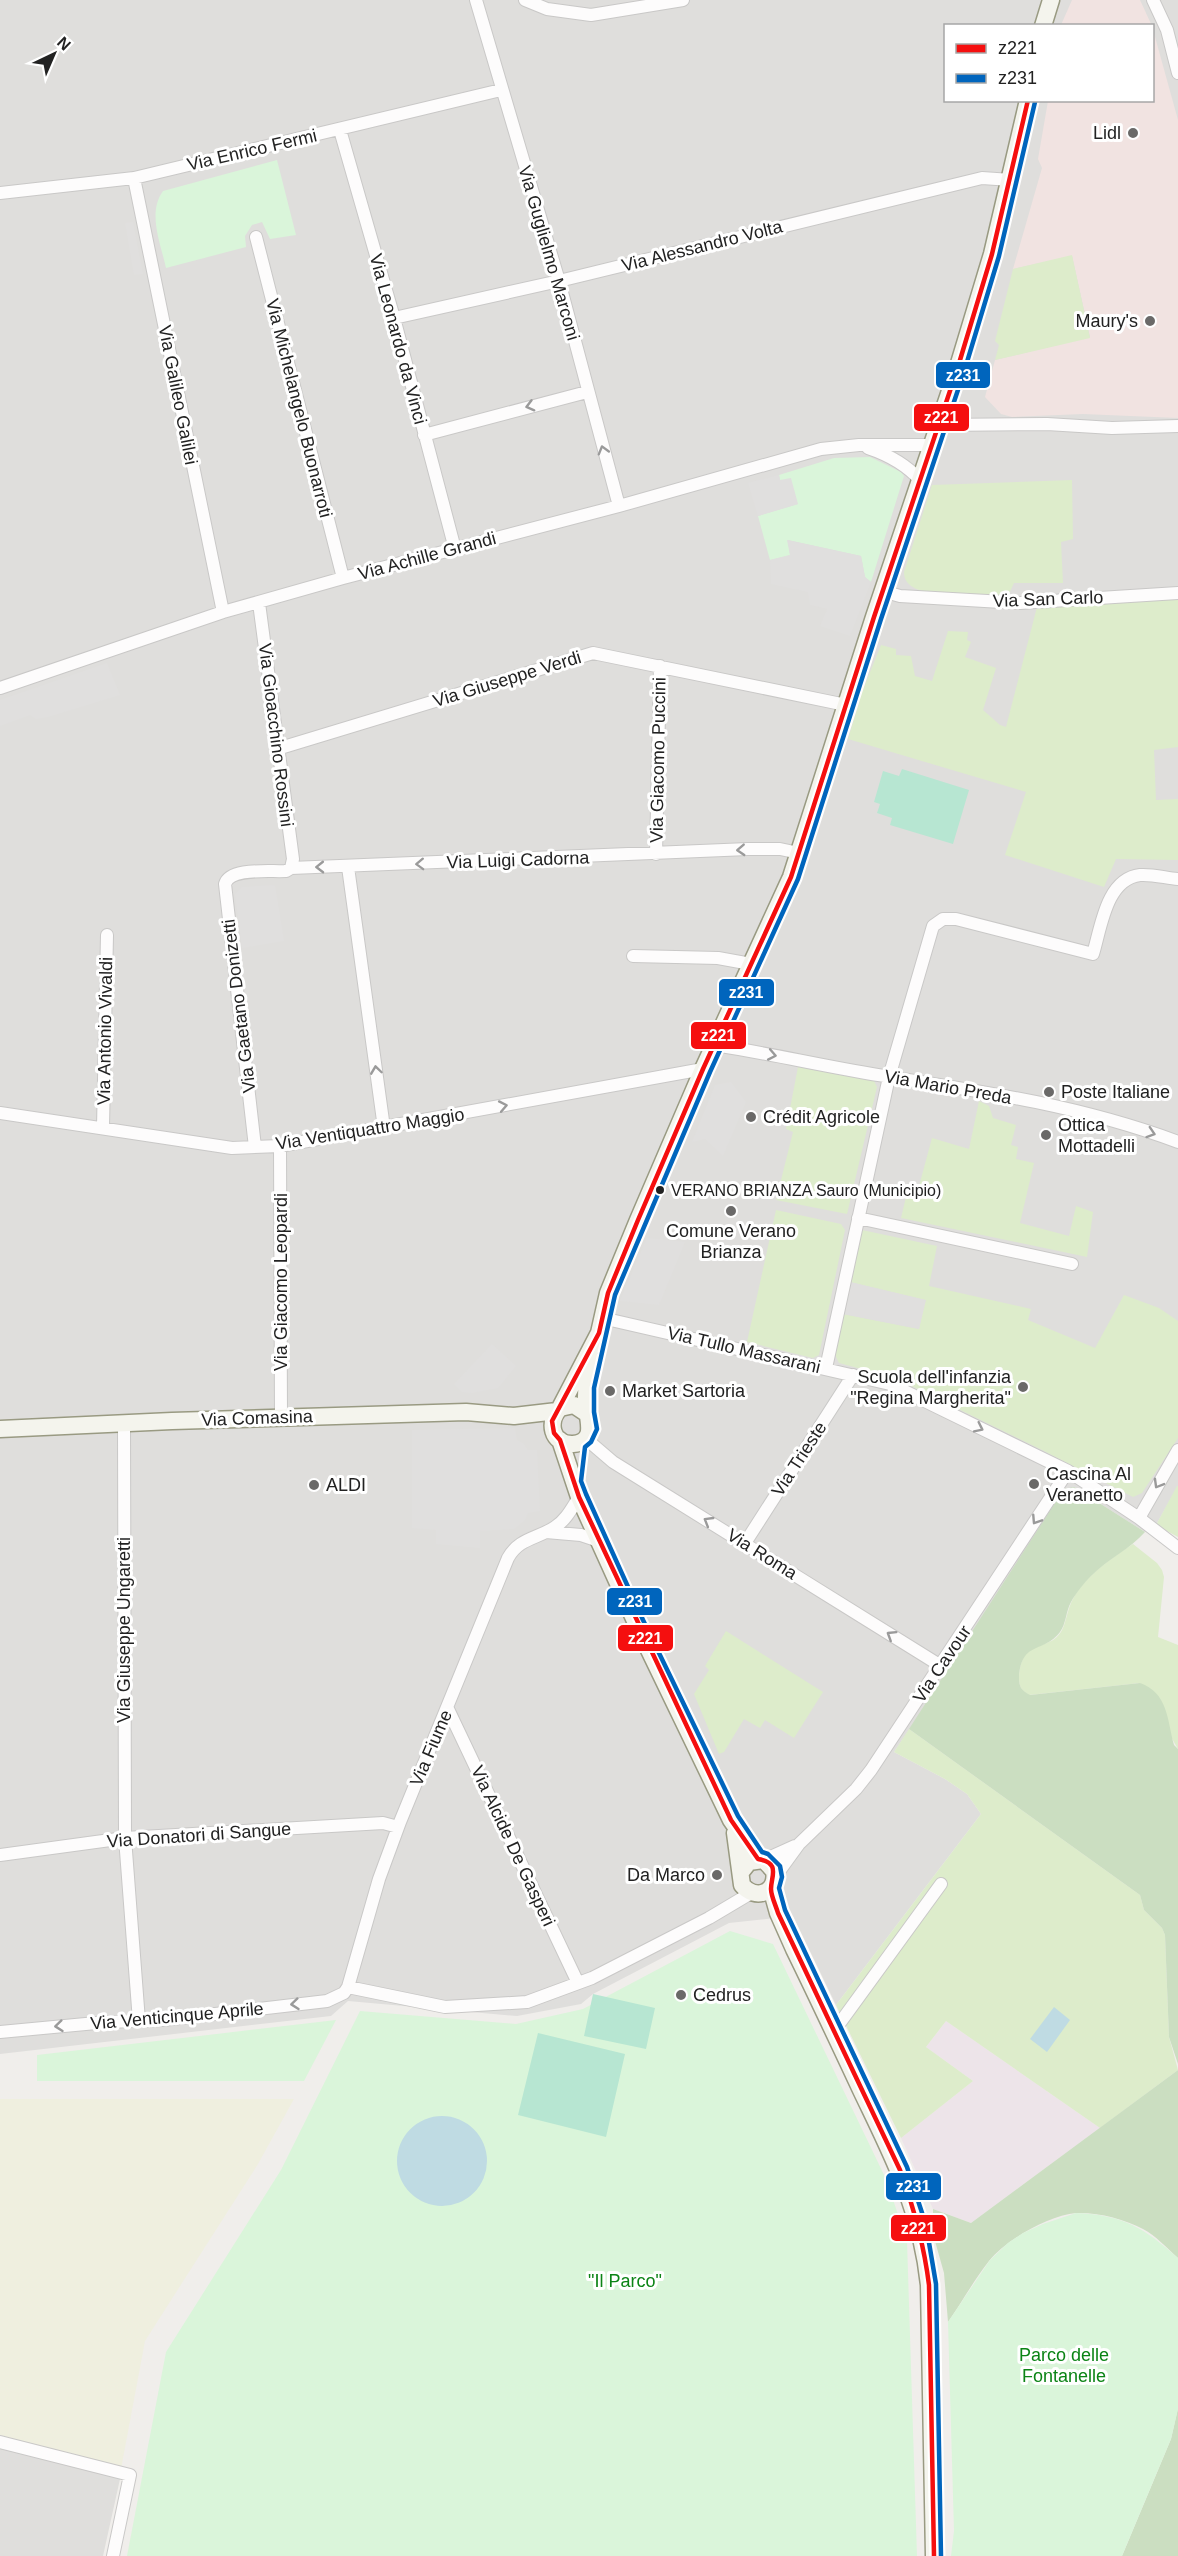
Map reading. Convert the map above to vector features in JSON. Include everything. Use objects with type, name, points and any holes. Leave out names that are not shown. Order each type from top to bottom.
[{"type":"main road","points":[[1044,24],[1051,0]]},
{"type":"main road","points":[[576,1489],[582,1440],[590,1427],[586,1413],[587,1387],[608,1293],[703,1069],[791,877],[882,591],[933,445],[992,254],[1028,102]]},
{"type":"main road","points":[[601,1326],[552,1421],[556,1434],[576,1489],[599,1541],[732,1820],[761,1860],[773,1868],[778,1912],[900,2170],[919,2222],[929,2284],[934,2556]]},
{"type":"main road","points":[[559,1409],[574,1405],[586,1413]]},
{"type":"main road","name":"Via Comasina","points":[[0,1430],[124,1422],[466,1412],[514,1416],[559,1409]]},
{"type":"main road","name":"Via Comasina","points":[[514,1416],[556,1434]]},
{"type":"main road","points":[[556,1434],[568,1443],[582,1440]]},
{"type":"main road","points":[[732,1820],[742,1885],[753,1894],[794,1949]]},
{"type":"main road","points":[[741,1875],[749,1862],[761,1860]]},
{"type":"main road","points":[[753,1894],[764,1893],[773,1883]]},
{"type":"street","name":"Via Guglielmo Marconi","points":[[476,0],[559,281],[619,506]]},
{"type":"street","points":[[525,0],[547,9],[591,15],[683,0]]},
{"type":"street","points":[[1153,0],[1167,30],[1178,73]]},
{"type":"street","name":"Via Enrico Fermi","points":[[0,193],[134,178],[501,90]]},
{"type":"street","name":"Via Leonardo da Vinci","points":[[340,130],[394,318],[455,549]]},
{"type":"street","name":"Via Galileo Galilei","points":[[134,178],[223,612]]},
{"type":"street","name":"Via Alessandro Volta","points":[[394,318],[559,281],[982,178],[1011,180]]},
{"type":"street","name":"Via Michelangelo Buonarroti","points":[[256,237],[343,578]]},
{"type":"street","points":[[424,435],[587,392]]},
{"type":"street","points":[[939,425],[1047,424],[1112,428],[1178,426]]},
{"type":"street","name":"Via Achille Grandi","points":[[0,688],[223,612],[343,578],[619,506],[821,449],[859,445],[933,445]]},
{"type":"street","name":"Via Achille Grandi","points":[[859,445],[896,459],[921,481]]},
{"type":"street","name":"Via San Carlo","points":[[882,591],[900,596],[1020,603],[1178,593]]},
{"type":"street","name":"Via Gioacchino Rossini","points":[[259,603],[292,859],[291,868]]},
{"type":"street","name":"Via Giuseppe Verdi","points":[[277,749],[593,653],[846,705]]},
{"type":"street","name":"Via Giacomo Puccini","points":[[656,854],[660,666]]},
{"type":"street","name":"Via Luigi Cadorna","points":[[238,873],[286,871],[291,868],[770,848],[799,853]]},
{"type":"street","points":[[348,867],[384,1128]]},
{"type":"street","name":"Via Gaetano Donizetti","points":[[238,873],[229,876],[225,884],[255,1147]]},
{"type":"street","points":[[826,1368],[889,1077],[933,926],[943,920],[956,919],[1093,954],[1111,897],[1121,881],[1140,875],[1178,879]]},
{"type":"street","name":"Via Antonio Vivaldi","points":[[103,1127],[107,935]]},
{"type":"street","points":[[633,956],[718,958],[751,964]]},
{"type":"street","name":"Via Mario Preda","points":[[715,1045],[889,1077],[955,1086],[1095,1115],[1178,1142]]},
{"type":"street","name":"Via Ventiquattro Maggio","points":[[0,1113],[232,1148],[280,1146],[703,1069]]},
{"type":"street","name":"Via Giacomo Leopardi","points":[[280,1146],[281,1418]]},
{"type":"street","points":[[858,1218],[1072,1264]]},
{"type":"street","name":"Via Tullo Massarani","points":[[601,1326],[826,1368],[890,1384],[1068,1471],[1139,1518],[1178,1548]]},
{"type":"street","name":"Via Trieste","points":[[745,1544],[853,1375]]},
{"type":"street","name":"Via Giuseppe Ungaretti","points":[[124,1422],[125,1838],[139,2021]]},
{"type":"street","name":"Via Roma","points":[[582,1440],[613,1462],[941,1666]]},
{"type":"street","points":[[1139,1518],[1178,1450]]},
{"type":"street","name":"Via Cavour","points":[[773,1883],[799,1844],[862,1781],[941,1666],[1068,1471]]},
{"type":"street","name":"Via Fiume","points":[[348,1987],[379,1879],[398,1827],[511,1552],[525,1539],[546,1532],[561,1522],[576,1489]]},
{"type":"street","name":"Via Fiume","points":[[546,1532],[581,1535],[599,1541]]},
{"type":"street","name":"Via Alcide De Gasperi","points":[[448,1709],[578,1983]]},
{"type":"street","name":"Via Donatori di Sangue","points":[[0,1855],[125,1838],[382,1823],[398,1827]]},
{"type":"street","name":"Via Cavour","points":[[761,1860],[799,1844]]},
{"type":"street","points":[[725,1907],[741,1875]]},
{"type":"street","points":[[834,2031],[941,1884]]},
{"type":"street","points":[[348,1987],[445,2007],[527,2002],[578,1983],[753,1894]]},
{"type":"street","name":"Via Venticinque Aprile","points":[[0,2032],[139,2021],[327,2001],[344,1993],[348,1987]]},
{"type":"street","points":[[0,2442],[130,2475],[113,2556]]},
{"type":"shaded area","points":[[0,0],[1178,0],[1178,1486],[1156,1525],[1145,1532],[1074,1487],[894,1752],[945,1779],[967,1794],[981,1814],[836,2005],[793,1916],[729,1923],[593,1994],[581,2004],[517,2016],[348,2001],[331,2016],[0,2054]]},
{"type":"shaded area","points":[[1072,0],[1140,0],[1151,24],[1061,24]]},
{"type":"shaded area","points":[[1154,33],[1178,120],[1178,418],[1083,414],[1012,417],[1001,414],[985,397],[995,360],[1090,337],[1072,256],[1013,269],[1042,168],[1038,159],[1048,102],[1154,102]]},
{"type":"shaded area","points":[[133,222],[143,274],[134,275],[125,223]]},
{"type":"shaded area","points":[[779,475],[780,480],[791,478],[798,504],[758,516],[748,483]]},
{"type":"shaded area","points":[[787,540],[861,556],[865,577],[871,582],[850,636],[820,626],[827,609],[810,605],[808,592],[771,584],[770,560],[790,555]]},
{"type":"shaded area","points":[[107,663],[120,695],[48,717],[36,719],[30,715],[0,726],[0,700]]},
{"type":"shaded area","points":[[275,885],[284,941],[242,948],[235,894],[242,887]]},
{"type":"shaded area","points":[[731,1082],[746,1102],[723,1156],[705,1139],[692,1142],[715,1085]]},
{"type":"shaded area","points":[[647,1238],[685,1242],[659,1305],[620,1301]]},
{"type":"shaded area","points":[[850,1282],[926,1300],[919,1329],[843,1314]]},
{"type":"shaded area","points":[[492,1344],[516,1366],[498,1388],[472,1393],[462,1392],[454,1384]]},
{"type":"shaded area","points":[[515,1428],[517,1440],[528,1450],[537,1450],[540,1511],[528,1513],[525,1520],[514,1529],[480,1531],[480,1548],[436,1544],[436,1530],[412,1528],[412,1430]]},
{"type":"shaded area","points":[[946,2021],[1100,2128],[971,2223],[933,2209],[901,2138],[973,2081],[926,2047]]},
{"type":"shaded area","points":[[0,2446],[120,2479],[103,2556],[0,2556]]},
{"type":"green space","points":[[277,160],[296,235],[270,239],[262,222],[252,225],[245,236],[246,247],[166,268],[156,219],[158,200],[163,191]]},
{"type":"green space","points":[[1072,255],[1090,338],[995,360],[999,345],[995,341],[1013,269]]},
{"type":"green space","points":[[870,457],[901,472],[904,476],[871,582],[865,577],[861,556],[788,540],[790,555],[770,560],[758,516],[798,504],[780,480],[779,475],[834,458]]},
{"type":"green space","points":[[1072,480],[1073,539],[1061,542],[1063,583],[1014,583],[1007,598],[926,592],[914,588],[906,580],[904,572],[932,485]]},
{"type":"green space","points":[[1178,599],[1178,747],[1154,750],[1156,800],[1178,799],[1178,860],[1116,859],[1104,887],[1005,855],[1026,792],[848,739],[862,692],[881,645],[896,649],[896,655],[911,656],[915,676],[932,681],[948,631],[968,632],[967,640],[971,642],[965,657],[996,668],[983,710],[1000,725],[1006,727],[1037,607]]},
{"type":"green space","points":[[902,769],[969,790],[953,844],[890,825],[892,818],[877,813],[880,804],[874,802],[883,771],[899,776]]},
{"type":"green space","points":[[798,1067],[874,1081],[877,1087],[847,1214],[776,1200],[793,1132],[786,1129]]},
{"type":"green space","points":[[979,1101],[989,1106],[993,1118],[1016,1125],[1011,1145],[1018,1147],[1016,1159],[1034,1163],[1020,1223],[1069,1236],[1076,1206],[1093,1212],[1087,1257],[901,1218],[909,1184],[919,1186],[932,1138],[969,1149]]},
{"type":"green space","points":[[776,1210],[841,1224],[845,1230],[819,1355],[813,1358],[747,1342]]},
{"type":"green space","points":[[862,1230],[937,1246],[929,1286],[1031,1309],[1028,1320],[1095,1348],[1124,1295],[1159,1308],[1178,1321],[1178,1438],[1142,1493],[1133,1497],[895,1378],[839,1363],[834,1353],[843,1314],[919,1329],[925,1300],[850,1282]]},
{"type":"green space","points":[[1178,1486],[1178,1537],[1156,1525]]},
{"type":"green space","points":[[1074,1487],[1145,1532],[1083,1585],[1071,1602],[1060,1632],[1024,1657],[1019,1683],[1021,1688],[1030,1695],[1140,1683],[1156,1693],[1165,1708],[1174,1745],[1178,1749],[1178,2064],[1169,2037],[1165,1935],[1162,1928],[1144,1910],[1140,1895],[909,1729],[1064,1489]]},
{"type":"green space","points":[[1133,1544],[1157,1563],[1164,1577],[1158,1637],[1178,1645],[1178,1749],[1140,1683],[1029,1695],[1022,1690],[1019,1683],[1021,1664],[1025,1655],[1030,1650],[1057,1637],[1062,1630],[1071,1603],[1082,1585],[1106,1563]]},
{"type":"green space","points":[[726,1631],[823,1692],[794,1738],[765,1720],[760,1728],[744,1719],[724,1752],[719,1754],[694,1694],[709,1670],[705,1666]]},
{"type":"green space","points":[[909,1729],[1140,1895],[1144,1910],[1162,1928],[1165,1935],[1169,2037],[1178,2070],[1100,2128],[946,2021],[926,2047],[973,2081],[901,2138],[836,2005],[981,1814],[967,1794],[945,1779],[894,1752]]},
{"type":"green space","name":"\"Il Parco\"","points":[[730,1931],[773,1944],[886,2179],[907,2241],[917,2556],[127,2556],[166,2352],[281,2170],[360,2011],[516,2024],[583,2009]]},
{"type":"green space","points":[[593,1994],[655,2008],[646,2049],[584,2036]]},
{"type":"green space","points":[[336,2020],[304,2081],[37,2081],[37,2055]]},
{"type":"green space","points":[[538,2033],[625,2054],[606,2137],[518,2115]]},
{"type":"green space","points":[[1178,2070],[1178,2258],[1152,2235],[1128,2222],[1093,2214],[1065,2215],[1029,2230],[997,2253],[978,2276],[948,2322],[944,2273],[933,2234],[933,2209],[971,2223]]},
{"type":"green space","points":[[0,2099],[294,2099],[258,2164],[145,2341],[121,2469],[0,2435]]},
{"type":"green space","name":"Parco delle Fontanelle","points":[[1076,2213],[1107,2217],[1132,2225],[1178,2258],[1178,2409],[1171,2439],[1122,2556],[951,2556],[954,2531],[948,2322],[990,2260],[1008,2243],[1043,2224]]},
{"type":"green space","points":[[1178,2408],[1178,2556],[1122,2556],[1171,2439]]},
{"type":"water","points":[[1054,2007],[1070,2020],[1047,2052],[1030,2039]]},
{"type":"water","points":[[442,2116],[459,2119],[474,2129],[484,2144],[487,2161],[484,2178],[474,2193],[459,2203],[442,2206],[425,2203],[410,2193],[400,2178],[397,2161],[400,2144],[410,2129],[425,2119]]},
{"type":"transit line","name":"z221","points":[[934,2556],[929,2285],[921,2241],[905,2184],[778,1913],[771,1892],[772,1867],[758,1859],[731,1820],[579,1497],[560,1440],[554,1433],[552,1421],[599,1333],[608,1293],[638,1220],[703,1069],[791,877],[874,617],[957,370],[992,254],[1028,102]]},
{"type":"transit line","name":"z231","points":[[941,2556],[936,2284],[926,2225],[907,2167],[785,1910],[779,1888],[782,1877],[780,1866],[768,1854],[762,1852],[738,1816],[643,1620],[581,1481],[585,1447],[591,1442],[597,1429],[594,1388],[615,1295],[710,1072],[798,879],[881,619],[964,372],[999,256],[1035,102]]},
{"type":"place","name":"Lidl","points":[[1133,133]]},
{"type":"place","name":"Maury's","points":[[1150,321]]},
{"type":"place","name":"Poste Italiane","points":[[1049,1092]]},
{"type":"place","name":"Crédit Agricole","points":[[751,1117]]},
{"type":"place","name":"Ottica Mottadelli","points":[[1046,1135]]},
{"type":"place","name":"VERANO BRIANZA Sauro (Municipio)","points":[[660,1190]]},
{"type":"place","name":"Comune Verano Brianza","points":[[731,1211]]},
{"type":"place","name":"Scuola dell'infanzia \"Regina Margherita\"","points":[[1023,1387]]},
{"type":"place","name":"Market Sartoria","points":[[610,1391]]},
{"type":"place","name":"Cascina Al Veranetto","points":[[1034,1484]]},
{"type":"place","name":"ALDI","points":[[314,1485]]},
{"type":"place","name":"Da Marco","points":[[717,1875]]},
{"type":"place","name":"Cedrus","points":[[681,1995]]}]
